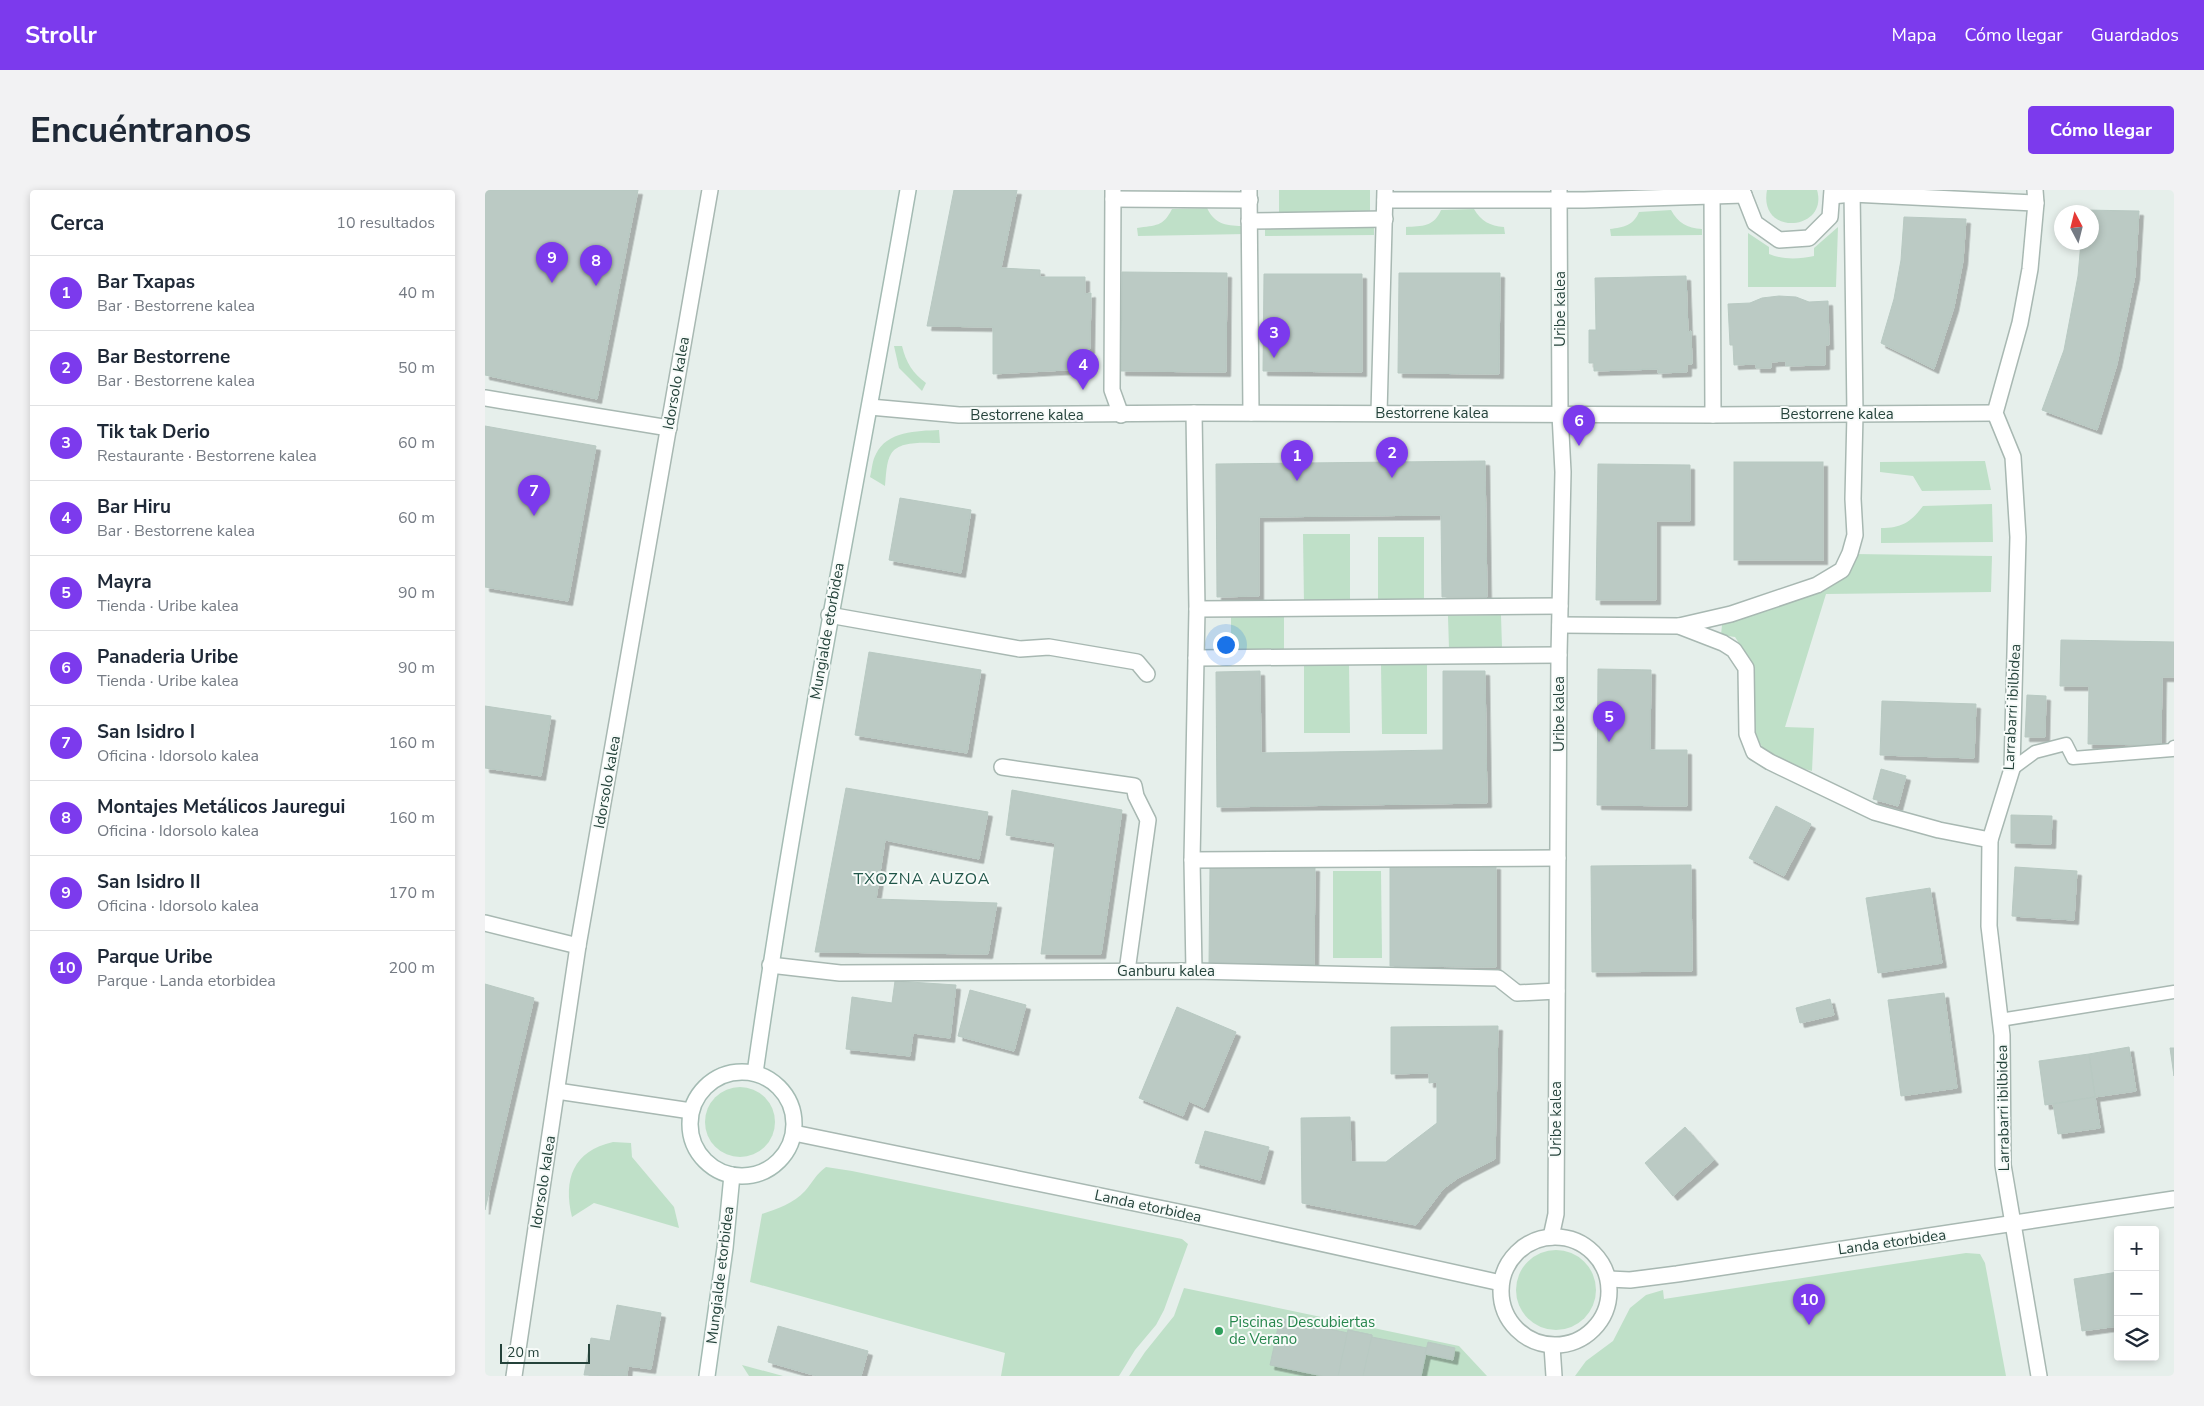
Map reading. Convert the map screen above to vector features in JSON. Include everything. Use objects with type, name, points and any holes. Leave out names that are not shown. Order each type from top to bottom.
[{"type":"street","name":"Idorsolo kalea","points":[[514,1376],[578,946],[710,190]]},
{"type":"street","name":"Mungialde etorbidea","points":[[755,1073],[770,965],[829,615],[870,407],[908,190]]},
{"type":"street","points":[[1379,413],[1385,195],[1746,192],[1755,223],[1779,240],[1809,238],[1830,217],[1832,193],[1852,192],[2036,196],[2030,268],[2020,323],[1995,413]]},
{"type":"street","points":[[1560,625],[1679,626],[1731,614],[1817,585],[1842,570],[1851,553],[1855,535],[1853,499],[1855,414],[1852,192]]},
{"type":"street","points":[[1712,193],[1713,415]]},
{"type":"street","points":[[1121,414],[1113,390],[1113,194],[1249,195],[1251,413]]},
{"type":"street","name":"Uribe kalea","points":[[1551,1237],[1556,1214],[1559,655],[1563,472],[1560,414],[1559,195]]},
{"type":"street","points":[[1249,221],[1385,219]]},
{"type":"street","points":[[485,398],[669,428]]},
{"type":"street","name":"Bestorrene kalea","points":[[870,407],[959,415],[1194,413],[1713,415],[1995,413]]},
{"type":"street","points":[[1194,413],[1197,609],[1192,860],[1194,971]]},
{"type":"street","name":"Larrabarri ibilbidea","points":[[1995,413],[2013,457],[2017,492],[2018,537],[2012,769],[1990,840],[1989,926],[2002,1035],[2003,1165],[2039,1376]]},
{"type":"street","points":[[1197,609],[1560,606]]},
{"type":"street","points":[[829,615],[1020,649],[1049,647],[1137,662],[1147,674]]},
{"type":"street","points":[[1679,626],[1723,643],[1734,650],[1746,668],[1747,734],[1754,752],[1770,762],[1874,812],[1939,830],[1990,840]]},
{"type":"street","points":[[1196,658],[1559,655]]},
{"type":"street","points":[[1003,767],[1134,786],[1148,820],[1127,971]]},
{"type":"street","points":[[1192,860],[1558,858]]},
{"type":"street","points":[[485,923],[578,946]]},
{"type":"street","name":"Ganburu kalea","points":[[770,965],[840,973],[1194,971],[1498,978],[1517,993],[1557,991]]},
{"type":"street","points":[[738,1072],[755,1073],[769,1079],[786,1095],[795,1117],[794,1133],[788,1148],[779,1161],[765,1171],[749,1176],[732,1175],[716,1169],[703,1158],[694,1144],[690,1128],[691,1111],[698,1096],[708,1084],[723,1075],[738,1072]]},
{"type":"street","points":[[557,1090],[691,1111]]},
{"type":"street","name":"Landa etorbidea","points":[[794,1133],[1198,1216],[1501,1283]]},
{"type":"street","name":"Mungialde etorbidea","points":[[707,1376],[725,1248],[732,1175]]},
{"type":"street","name":"Landa etorbidea","points":[[1609,1278],[1630,1280],[1677,1274],[2174,1199]]},
{"type":"street","points":[[1551,1237],[1567,1238],[1581,1243],[1593,1252],[1603,1264],[1609,1278],[1610,1296],[1606,1312],[1597,1326],[1585,1338],[1569,1344],[1552,1346],[1537,1343],[1524,1336],[1513,1326],[1505,1312],[1501,1298],[1501,1283],[1507,1266],[1518,1251],[1533,1241],[1551,1237]]},
{"type":"street","points":[[1552,1346],[1554,1376]]},
{"type":"lane","points":[[2012,769],[2035,752],[2066,744],[2073,758],[2172,750],[2174,747]]},
{"type":"lane","points":[[1999,1020],[2174,992]]},
{"type":"green space","points":[[1279,190],[1370,190],[1370,213],[1279,214]]},
{"type":"green space","points":[[1767,190],[1817,190],[1818,204],[1813,214],[1804,220],[1793,223],[1782,221],[1773,216],[1767,205]]},
{"type":"green space","points":[[1207,208],[1210,214],[1218,221],[1233,226],[1245,226],[1246,234],[1138,236],[1137,228],[1162,222],[1172,209]]},
{"type":"green space","points":[[1474,209],[1486,222],[1504,227],[1505,234],[1406,235],[1406,227],[1422,226],[1431,223],[1441,210]]},
{"type":"green space","points":[[1671,210],[1683,224],[1702,229],[1702,235],[1611,236],[1610,229],[1631,223],[1639,212]]},
{"type":"green space","points":[[1265,227],[1374,227],[1374,235],[1265,236]]},
{"type":"green space","points":[[1838,227],[1836,287],[1748,287],[1748,233],[1769,247],[1769,254],[1786,258],[1797,258],[1814,256],[1814,248]]},
{"type":"green space","points":[[894,346],[902,346],[911,367],[926,383],[922,391],[899,368]]},
{"type":"green space","points":[[939,430],[940,443],[906,444],[900,446],[891,454],[888,461],[885,486],[870,477],[875,457],[881,446],[887,441],[912,432]]},
{"type":"green space","points":[[1985,461],[1991,490],[1922,491],[1913,476],[1880,472],[1880,462]]},
{"type":"green space","points":[[1992,504],[1993,542],[1881,543],[1881,528],[1895,527],[1905,523],[1923,506]]},
{"type":"green space","points":[[1303,534],[1350,534],[1350,603],[1304,604]]},
{"type":"green space","points":[[1378,537],[1424,537],[1424,606],[1378,606]]},
{"type":"green space","points":[[1855,554],[1992,556],[1991,592],[1826,594],[1785,727],[1814,728],[1812,771],[1783,763],[1764,750],[1754,734],[1752,663],[1735,637],[1721,635],[1722,625],[1808,596],[1843,579],[1852,569]]},
{"type":"green space","points":[[1501,615],[1502,648],[1449,649],[1448,616]]},
{"type":"green space","points":[[1284,616],[1284,649],[1231,649],[1231,617]]},
{"type":"green space","points":[[1304,664],[1349,664],[1350,733],[1304,733]]},
{"type":"green space","points":[[1381,664],[1427,664],[1427,734],[1382,734]]},
{"type":"green space","points":[[1333,871],[1381,871],[1382,958],[1333,958]]},
{"type":"green space","points":[[740,1087],[753,1090],[765,1097],[772,1109],[775,1122],[772,1135],[765,1147],[753,1154],[740,1157],[727,1154],[715,1147],[708,1135],[705,1122],[708,1109],[715,1097],[727,1090]]},
{"type":"green space","points":[[613,1142],[631,1143],[632,1157],[674,1207],[679,1228],[594,1203],[572,1217],[569,1191],[570,1179],[574,1169],[588,1152]]},
{"type":"green space","points":[[826,1167],[1182,1239],[1188,1244],[1164,1310],[1156,1325],[1135,1350],[1119,1376],[1001,1376],[1005,1353],[750,1282],[762,1214],[796,1199]]},
{"type":"green space","points":[[1556,1250],[1571,1253],[1584,1262],[1593,1275],[1596,1290],[1593,1305],[1584,1318],[1571,1327],[1556,1330],[1541,1327],[1528,1318],[1519,1305],[1516,1290],[1519,1275],[1528,1262],[1541,1253]]},
{"type":"green space","points":[[1966,1253],[1980,1254],[1985,1263],[2006,1376],[1575,1376],[1586,1361],[1613,1341],[1630,1308],[1646,1295],[1663,1290],[1664,1299]]},
{"type":"green space","name":"Piscinas Descubiertas de Verano","points":[[1184,1288],[1459,1346],[1487,1376],[1129,1376],[1145,1352],[1174,1316]]},
{"type":"green space","points":[[742,1365],[783,1376],[749,1376]]},
{"type":"building","points":[[485,190],[638,190],[597,399],[485,375]]},
{"type":"building","points":[[954,190],[1017,190],[1001,268],[1040,270],[1040,277],[1085,277],[1085,294],[1091,293],[1090,349],[1082,350],[1083,369],[993,374],[993,327],[927,326]]},
{"type":"building","points":[[2099,210],[2139,211],[2135,276],[2117,364],[2097,430],[2042,410],[2064,350],[2078,276],[2080,250],[2099,250]]},
{"type":"building","points":[[1904,217],[1966,219],[1963,261],[1954,307],[1934,369],[1881,343],[1894,299],[1901,260]]},
{"type":"building","points":[[1122,272],[1227,273],[1226,372],[1121,371]]},
{"type":"building","points":[[1399,273],[1500,273],[1499,374],[1398,373]]},
{"type":"building","points":[[1264,274],[1362,274],[1362,372],[1263,371]]},
{"type":"building","points":[[1686,276],[1688,332],[1691,331],[1692,364],[1687,364],[1687,372],[1658,373],[1658,369],[1594,371],[1594,363],[1589,363],[1589,330],[1596,330],[1595,278]]},
{"type":"building","points":[[1796,297],[1809,302],[1828,301],[1829,345],[1825,345],[1825,365],[1786,366],[1786,361],[1771,362],[1771,368],[1756,368],[1756,364],[1734,365],[1733,345],[1730,345],[1728,304],[1750,303],[1762,298]]},
{"type":"building","points":[[485,426],[596,446],[568,601],[485,587]]},
{"type":"building","points":[[1485,461],[1487,597],[1442,597],[1441,515],[1259,517],[1259,596],[1217,597],[1216,464]]},
{"type":"building","points":[[1734,462],[1823,462],[1823,560],[1734,560]]},
{"type":"building","points":[[1598,464],[1690,465],[1690,521],[1656,521],[1656,600],[1596,600]]},
{"type":"building","points":[[900,498],[971,510],[961,573],[889,560]]},
{"type":"building","points":[[2061,640],[2174,642],[2174,677],[2162,677],[2161,745],[2088,744],[2089,686],[2060,686]]},
{"type":"building","points":[[869,652],[981,670],[967,753],[855,735]]},
{"type":"building","points":[[1598,669],[1651,670],[1650,750],[1687,750],[1687,806],[1597,805]]},
{"type":"building","points":[[1260,671],[1261,753],[1443,750],[1443,671],[1485,671],[1487,803],[1217,807],[1216,672]]},
{"type":"building","points":[[2027,695],[2046,696],[2045,737],[2025,737]]},
{"type":"building","points":[[1882,701],[1976,704],[1974,758],[1880,755]]},
{"type":"building","points":[[485,706],[551,716],[541,776],[485,768]]},
{"type":"building","points":[[1881,769],[1906,776],[1898,806],[1873,799]]},
{"type":"building","points":[[846,788],[988,812],[979,859],[885,840],[876,899],[997,903],[988,954],[815,952]]},
{"type":"building","points":[[1012,790],[1122,810],[1101,954],[1041,954],[1055,843],[1006,835]]},
{"type":"building","points":[[1776,806],[1811,824],[1784,876],[1749,858]]},
{"type":"building","points":[[2011,815],[2052,816],[2051,844],[2011,843]]},
{"type":"building","points":[[1390,865],[1496,865],[1496,967],[1390,966]]},
{"type":"building","points":[[1691,865],[1692,971],[1592,972],[1591,866]]},
{"type":"building","points":[[1210,866],[1315,867],[1314,965],[1209,964]]},
{"type":"building","points":[[2015,867],[2077,871],[2074,920],[2012,916]]},
{"type":"building","points":[[1930,888],[1942,963],[1878,973],[1866,898]]},
{"type":"building","points":[[895,981],[956,985],[950,1038],[913,1033],[910,1056],[846,1049],[852,997],[892,1003]]},
{"type":"building","points":[[485,984],[534,998],[485,1210]]},
{"type":"building","points":[[970,990],[1026,1005],[1014,1051],[958,1036]]},
{"type":"building","points":[[1944,993],[1957,1088],[1901,1096],[1888,1000]]},
{"type":"building","points":[[1830,999],[1834,1015],[1800,1023],[1796,1008]]},
{"type":"building","points":[[1177,1007],[1236,1032],[1204,1108],[1189,1101],[1183,1116],[1139,1098]]},
{"type":"building","points":[[1498,1026],[1495,1159],[1458,1178],[1443,1189],[1416,1225],[1302,1203],[1301,1118],[1350,1117],[1351,1162],[1386,1162],[1437,1123],[1437,1082],[1429,1083],[1429,1073],[1391,1074],[1391,1027]]},
{"type":"building","points":[[2129,1047],[2136,1091],[2095,1097],[2089,1054]]},
{"type":"building","points":[[2170,1048],[2174,1048],[2174,1076]]},
{"type":"building","points":[[2089,1054],[2095,1097],[2045,1105],[2039,1061]]},
{"type":"building","points":[[2095,1097],[2100,1128],[2058,1134],[2053,1104]]},
{"type":"building","points":[[1685,1127],[1714,1160],[1673,1196],[1645,1163]]},
{"type":"building","points":[[1205,1131],[1269,1147],[1260,1180],[1195,1163]]},
{"type":"building","points":[[2114,1273],[2114,1327],[2082,1331],[2074,1279]]},
{"type":"building","points":[[617,1305],[661,1313],[651,1369],[628,1366],[627,1376],[584,1375],[591,1338],[610,1341]]},
{"type":"building","points":[[1280,1318],[1348,1333],[1348,1330],[1427,1348],[1421,1376],[1323,1376],[1270,1365]]},
{"type":"building","points":[[778,1326],[868,1351],[861,1376],[817,1376],[768,1362]]},
{"type":"building","points":[[1348,1330],[1372,1335],[1363,1376],[1338,1376]]},
{"type":"building","points":[[1428,1342],[1455,1348],[1453,1360],[1425,1354]]},
{"type":"place","name":"San Isidro II","points":[[552,283]]},
{"type":"place","name":"Montajes Metálicos Jauregui","points":[[596,286]]},
{"type":"place","name":"Tik tak Derio","points":[[1274,358]]},
{"type":"place","name":"Bar Hiru","points":[[1083,390]]},
{"type":"place","name":"Panaderia Uribe","points":[[1579,446]]},
{"type":"place","name":"Bar Bestorrene","points":[[1392,478]]},
{"type":"place","name":"Bar Txapas","points":[[1297,481]]},
{"type":"place","name":"San Isidro I","points":[[534,516]]},
{"type":"place","name":"Mayra","points":[[1609,742]]},
{"type":"place","name":"Parque Uribe","points":[[1809,1325]]},
{"type":"place","name":"Piscinas Descubiertas de Verano","points":[[1219,1331]]},
{"type":"district","name":"TXOZNA AUZOA","points":[[922,878]]}]
